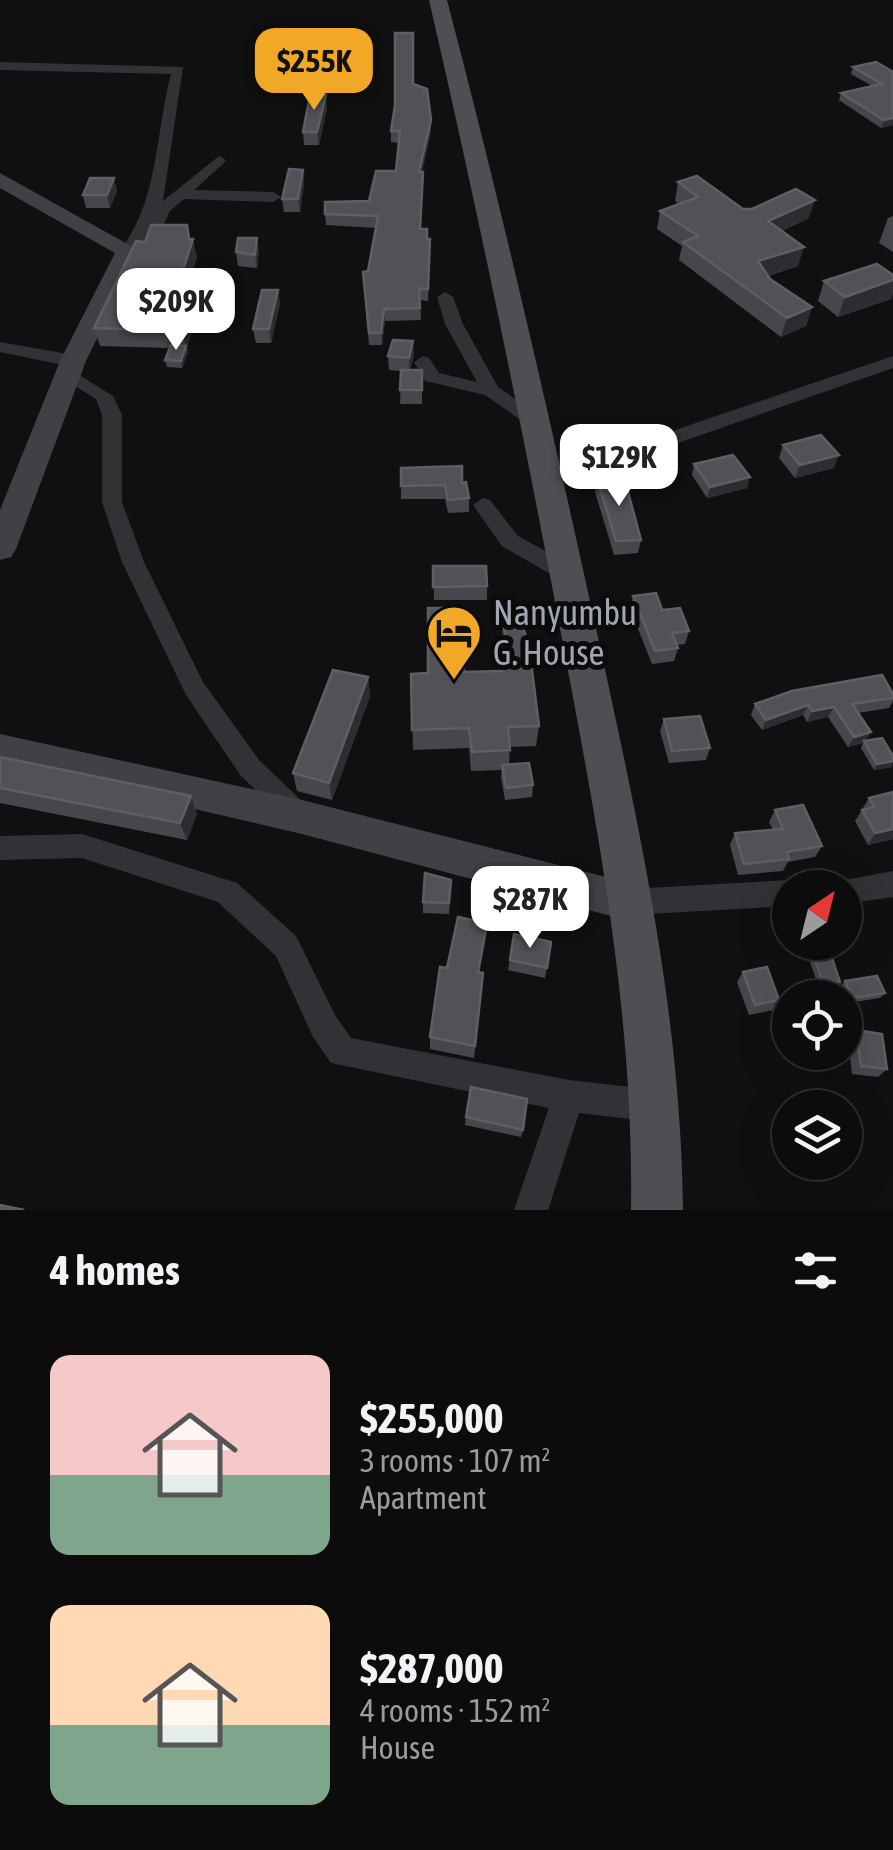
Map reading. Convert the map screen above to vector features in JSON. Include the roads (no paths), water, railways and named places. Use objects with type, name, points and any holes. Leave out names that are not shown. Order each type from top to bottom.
[{"type":"main road","points":[[438,0],[550,480],[630,902],[656,1106],[657,1210]]},
{"type":"street","points":[[0,66],[178,70],[167,112],[160,190],[70,368],[0,549]]},
{"type":"street","points":[[132,247],[154,231],[163,208],[218,160]]},
{"type":"street","points":[[0,178],[132,247]]},
{"type":"street","points":[[180,194],[273,197]]},
{"type":"street","points":[[445,297],[454,324],[491,391]]},
{"type":"street","points":[[0,346],[70,368],[104,396],[112,415],[112,502],[133,562],[194,688],[250,768],[302,817]]},
{"type":"street","points":[[422,362],[432,377],[491,391],[536,422]]},
{"type":"street","points":[[550,480],[893,362]]},
{"type":"street","points":[[483,505],[510,541],[567,573]]},
{"type":"street","points":[[2,751],[302,817],[630,902],[772,894]]},
{"type":"street","points":[[0,848],[82,846],[228,892],[286,946],[324,1026],[342,1052],[570,1096],[656,1106]]},
{"type":"street","points":[[862,890],[889,891]]},
{"type":"street","points":[[531,1210],[570,1096]]},
{"type":"place","name":"Nanyumbu G. House","points":[[454,682]]}]
